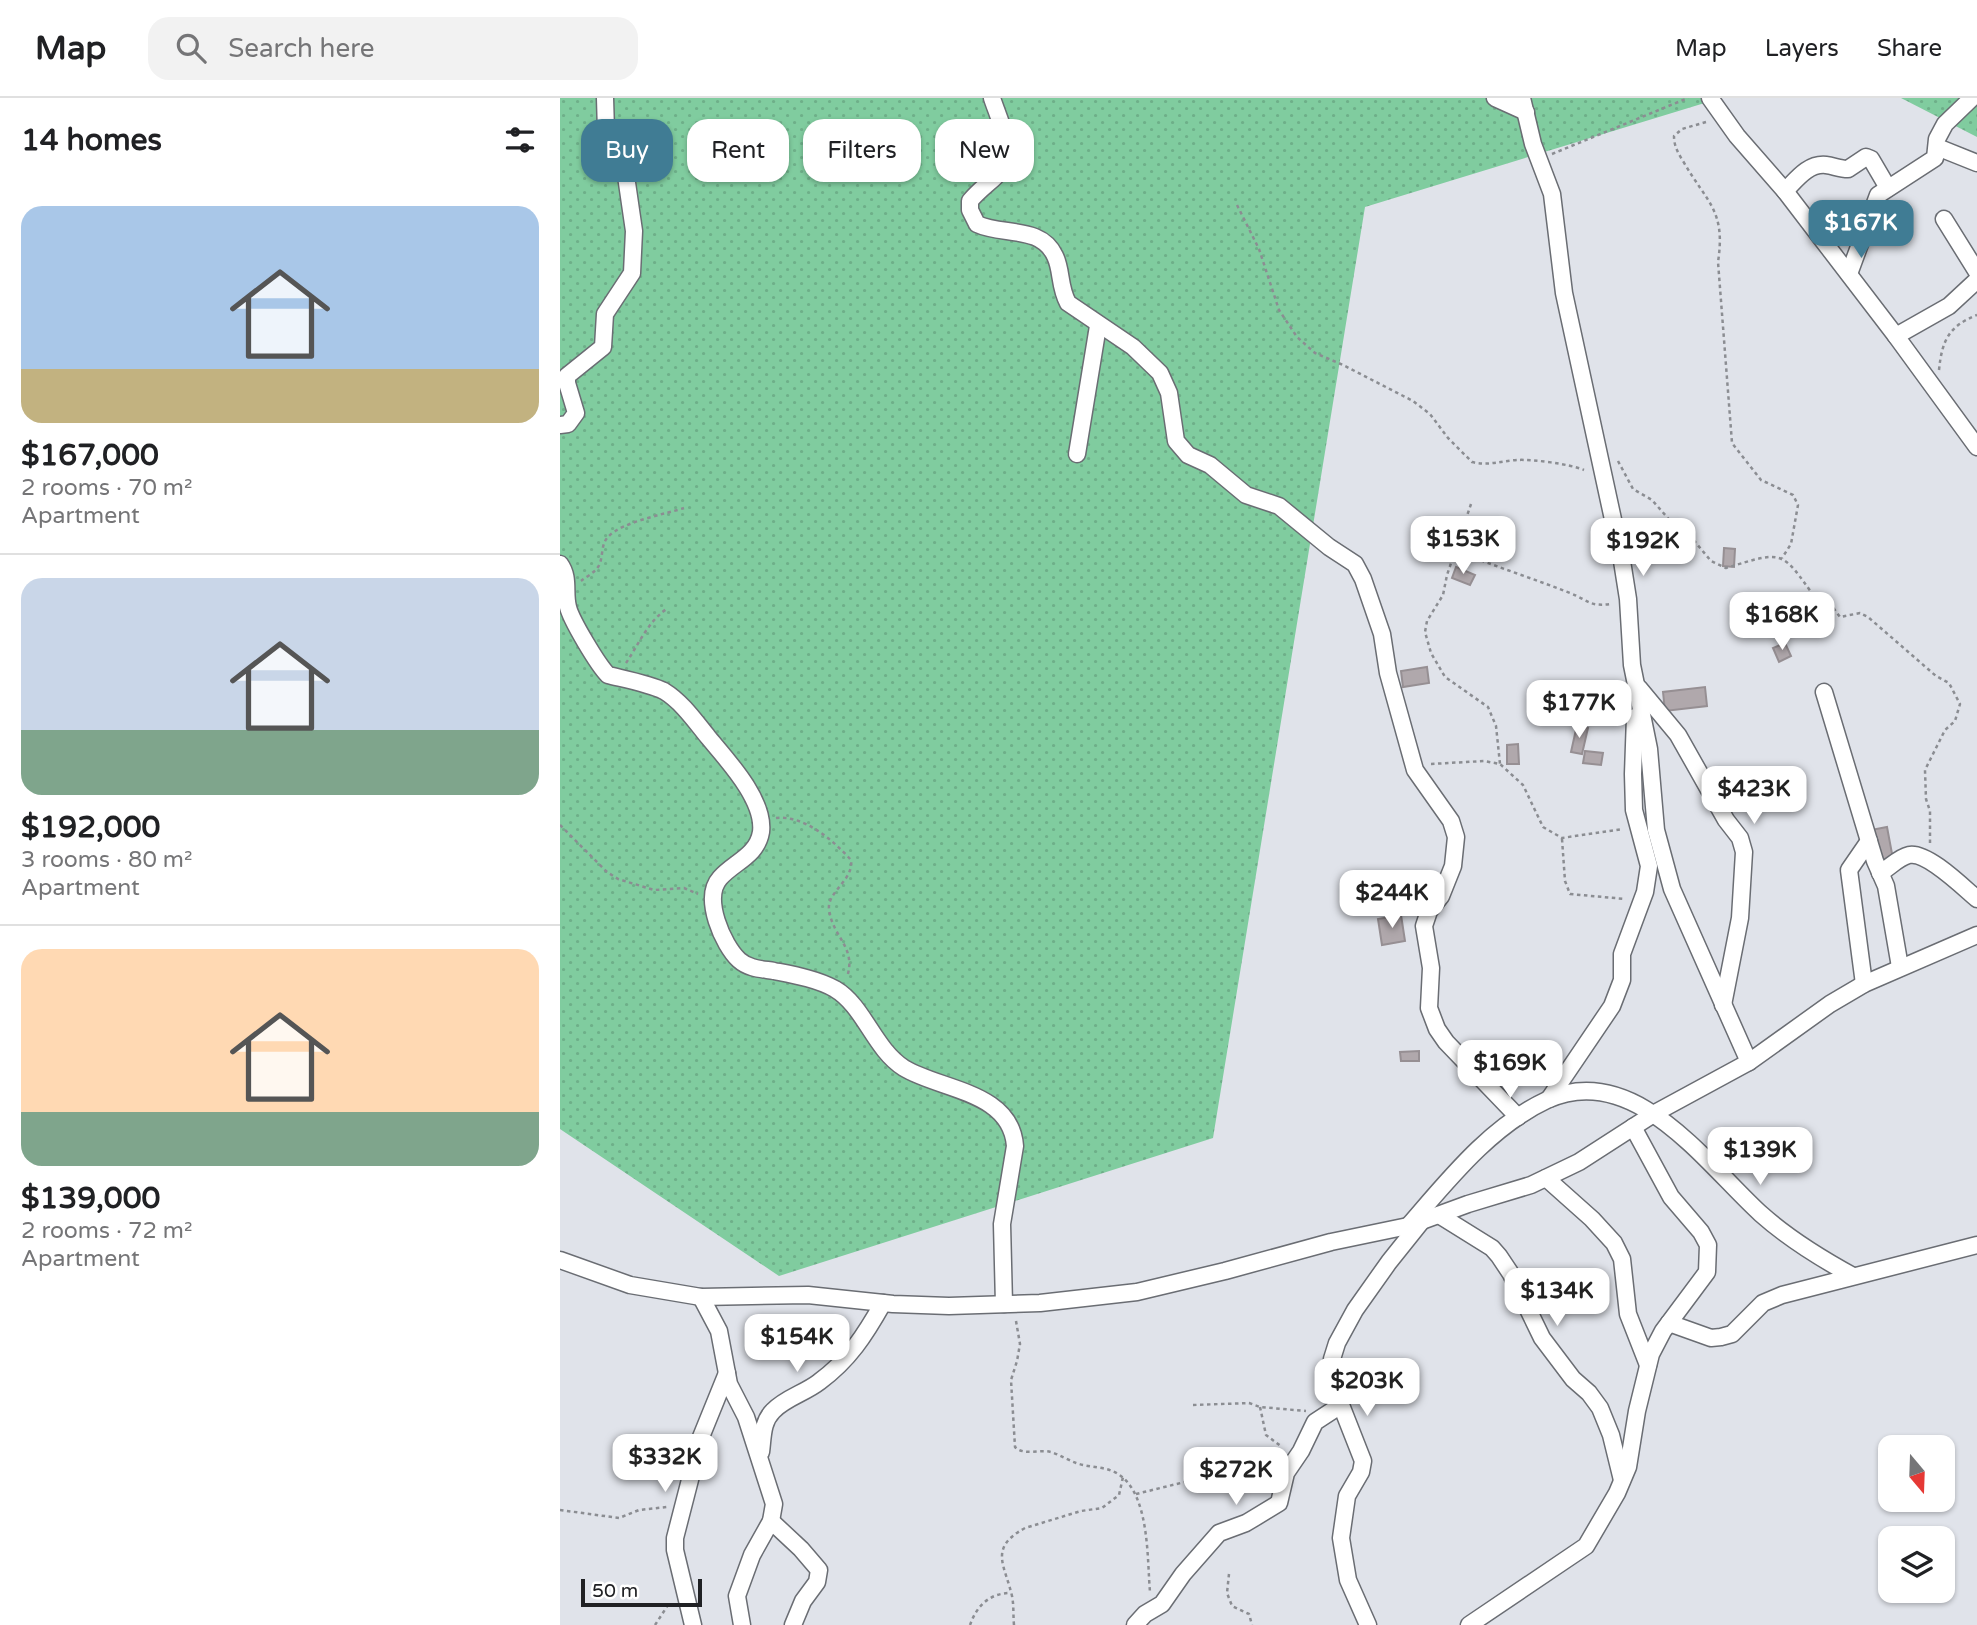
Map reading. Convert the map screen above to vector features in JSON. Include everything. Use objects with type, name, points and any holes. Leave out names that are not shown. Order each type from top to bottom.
[{"type":"street","points":[[560,425],[568,424],[576,413],[567,376],[603,346],[605,314],[632,272],[634,231],[626,176],[606,131],[605,98]]},
{"type":"street","points":[[992,98],[1009,150],[1009,159],[970,201],[974,219],[982,227],[1034,236],[1048,245],[1055,256],[1062,293],[1068,303],[1098,326],[1133,347],[1160,373],[1169,393],[1176,440],[1188,455],[1210,465],[1246,495],[1279,506],[1329,548],[1355,564],[1363,579],[1382,634],[1388,673],[1414,765],[1423,783],[1451,821],[1456,837],[1453,866],[1441,896],[1429,911],[1424,926],[1431,968],[1429,1008],[1437,1029],[1446,1042],[1518,1117]]},
{"type":"street","points":[[1495,98],[1524,105],[1531,135],[1552,194],[1566,303],[1622,561],[1628,603],[1636,730],[1634,810],[1648,866],[1642,900],[1622,954],[1622,981],[1612,1006],[1549,1099]]},
{"type":"street","points":[[1710,98],[1737,136],[1785,191],[1849,274],[1977,447]]},
{"type":"street","points":[[1849,274],[1880,192],[1935,158],[1937,138],[1945,124],[1972,98]]},
{"type":"street","points":[[1937,146],[1977,163]]},
{"type":"street","points":[[1785,191],[1815,166],[1845,169],[1866,157],[1871,159],[1888,188]]},
{"type":"street","points":[[1944,219],[1977,272]]},
{"type":"street","points":[[1896,336],[1949,306],[1977,280]]},
{"type":"street","points":[[1077,454],[1098,326]]},
{"type":"street","points":[[560,564],[566,577],[570,612],[596,661],[608,675],[662,690],[679,702],[730,761],[750,793],[761,835],[753,852],[718,880],[713,902],[720,932],[741,962],[748,967],[822,983],[838,991],[848,1000],[889,1057],[907,1069],[985,1101],[1006,1120],[1014,1133],[1015,1146],[1002,1224],[1008,1304]]},
{"type":"street","points":[[1632,665],[1649,749],[1656,830],[1672,889],[1749,1062]]},
{"type":"street","points":[[1637,685],[1678,735],[1742,845],[1744,867],[1740,918],[1723,1005]]},
{"type":"street","points":[[1824,692],[1869,841],[1886,886],[1900,967]]},
{"type":"street","points":[[1864,984],[1848,875],[1850,866],[1869,841]]},
{"type":"street","points":[[1880,873],[1909,855],[1930,862],[1977,900]]},
{"type":"street","points":[[560,1260],[630,1285],[701,1297],[808,1295],[883,1303],[949,1306],[1040,1303],[1137,1292],[1331,1242],[1415,1224],[1531,1185],[1579,1162],[1633,1127],[1749,1062],[1830,1004],[1864,984],[1977,934]]},
{"type":"street","points":[[1368,1625],[1348,1580],[1341,1538],[1347,1496],[1361,1472],[1363,1461],[1341,1405],[1332,1359],[1337,1343],[1362,1301],[1415,1224],[1454,1174],[1518,1117],[1549,1099],[1586,1092],[1613,1095],[1656,1114],[1762,1215],[1808,1252],[1853,1276]]},
{"type":"street","points":[[1469,1625],[1586,1546],[1628,1467],[1637,1411],[1651,1354],[1669,1323],[1707,1272],[1708,1244],[1671,1197],[1633,1127]]},
{"type":"street","points":[[1546,1178],[1592,1219],[1618,1251],[1622,1259],[1628,1314],[1648,1365]]},
{"type":"street","points":[[1439,1215],[1492,1248],[1499,1256],[1511,1274],[1542,1338],[1573,1379],[1589,1393],[1600,1408],[1611,1435],[1622,1480]]},
{"type":"street","points":[[1669,1323],[1711,1338],[1721,1337],[1732,1334],[1763,1303],[1782,1294],[1977,1245]]},
{"type":"street","points":[[701,1297],[719,1331],[729,1384],[746,1417],[774,1504],[771,1521],[752,1555],[737,1596],[741,1625]]},
{"type":"street","points":[[760,1459],[764,1425],[772,1411],[818,1383],[836,1367],[861,1342],[883,1303]]},
{"type":"street","points":[[693,1625],[675,1550],[675,1538],[701,1437],[727,1373]]},
{"type":"street","points":[[1138,1621],[1162,1604],[1183,1574],[1219,1533],[1246,1523],[1279,1503],[1286,1472],[1315,1422],[1341,1405]]},
{"type":"street","points":[[771,1521],[802,1549],[819,1570],[817,1582],[803,1601],[793,1625]]},
{"type":"path","points":[[1541,162],[1577,143],[1688,98]]},
{"type":"path","points":[[1724,117],[1682,129],[1674,136],[1674,145],[1699,187],[1712,202],[1718,216],[1721,238],[1717,262],[1732,443],[1761,480],[1793,495],[1798,505],[1791,544],[1782,558]]},
{"type":"path","points":[[1237,205],[1259,249],[1279,310],[1306,347],[1421,407],[1439,423],[1448,438],[1472,462],[1493,464],[1523,460],[1577,467],[1604,477]]},
{"type":"path","points":[[1937,390],[1941,358],[1947,341],[1958,323],[1977,315]]},
{"type":"path","points":[[1617,459],[1633,489],[1652,500],[1674,525],[1692,537],[1711,561],[1726,568],[1745,561],[1782,558],[1787,560],[1816,599],[1829,602],[1840,617],[1860,613],[1868,617],[1953,688],[1960,704],[1955,721],[1945,730],[1925,770],[1926,799],[1930,811],[1930,862]]},
{"type":"path","points":[[1471,504],[1443,595],[1427,621],[1424,632],[1431,653],[1445,677],[1489,707],[1496,726],[1500,764]]},
{"type":"path","points":[[567,591],[598,567],[603,546],[613,533],[684,508]]},
{"type":"path","points":[[1455,550],[1573,593],[1591,605],[1628,603]]},
{"type":"path","points":[[616,677],[646,634],[648,626],[668,608]]},
{"type":"path","points":[[1414,765],[1484,761],[1500,764],[1524,785],[1543,827],[1562,838],[1637,828]]},
{"type":"path","points":[[759,820],[781,817],[795,819],[810,826],[850,860],[851,868],[842,887],[832,897],[829,910],[850,959],[845,985],[848,1000]]},
{"type":"path","points":[[560,825],[607,872],[618,879],[654,890],[684,888],[713,902]]},
{"type":"path","points":[[1562,838],[1565,881],[1570,894],[1642,900]]},
{"type":"path","points":[[1008,1304],[1020,1344],[1011,1380],[1015,1447],[1020,1451],[1053,1453],[1076,1463],[1107,1469],[1123,1477],[1136,1494],[1143,1520],[1150,1592],[1138,1621]]},
{"type":"path","points":[[1193,1405],[1249,1403],[1261,1407],[1301,1410],[1322,1416]]},
{"type":"path","points":[[1261,1407],[1266,1435],[1297,1456]]},
{"type":"path","points":[[1136,1494],[1246,1467],[1282,1448]]},
{"type":"path","points":[[1014,1625],[1011,1593],[1001,1556],[1004,1545],[1025,1528],[1081,1511],[1095,1510],[1108,1504],[1119,1495],[1123,1477]]},
{"type":"path","points":[[560,1510],[620,1518],[639,1510],[681,1507]]},
{"type":"path","points":[[1229,1574],[1227,1593],[1232,1606],[1249,1614],[1252,1625]]},
{"type":"path","points":[[971,1625],[978,1609],[986,1601],[999,1594],[1011,1593]]},
{"type":"path","points":[[654,1625],[670,1601]]},
{"type":"green space","points":[[560,98],[1721,98],[1365,207],[1213,1138],[779,1276],[560,1129]]},
{"type":"green space","points":[[1901,98],[1977,98],[1977,137]]},
{"type":"building","points":[[1724,548],[1735,549],[1734,567],[1723,566]]},
{"type":"building","points":[[1456,567],[1475,575],[1470,585],[1452,578]]},
{"type":"building","points":[[1785,643],[1791,656],[1779,662],[1773,648]]},
{"type":"building","points":[[1427,667],[1429,683],[1403,687],[1401,671]]},
{"type":"building","points":[[1705,687],[1707,706],[1665,711],[1663,692]]},
{"type":"building","points":[[1577,725],[1588,728],[1582,754],[1571,752]]},
{"type":"building","points":[[1518,744],[1519,764],[1507,764],[1507,745]]},
{"type":"building","points":[[1585,751],[1603,753],[1601,765],[1583,763]]},
{"type":"building","points":[[1887,827],[1893,859],[1877,862],[1871,830]]},
{"type":"building","points":[[1401,915],[1405,941],[1382,945],[1378,919]]},
{"type":"building","points":[[1419,1051],[1419,1061],[1401,1061],[1400,1052]]}]
